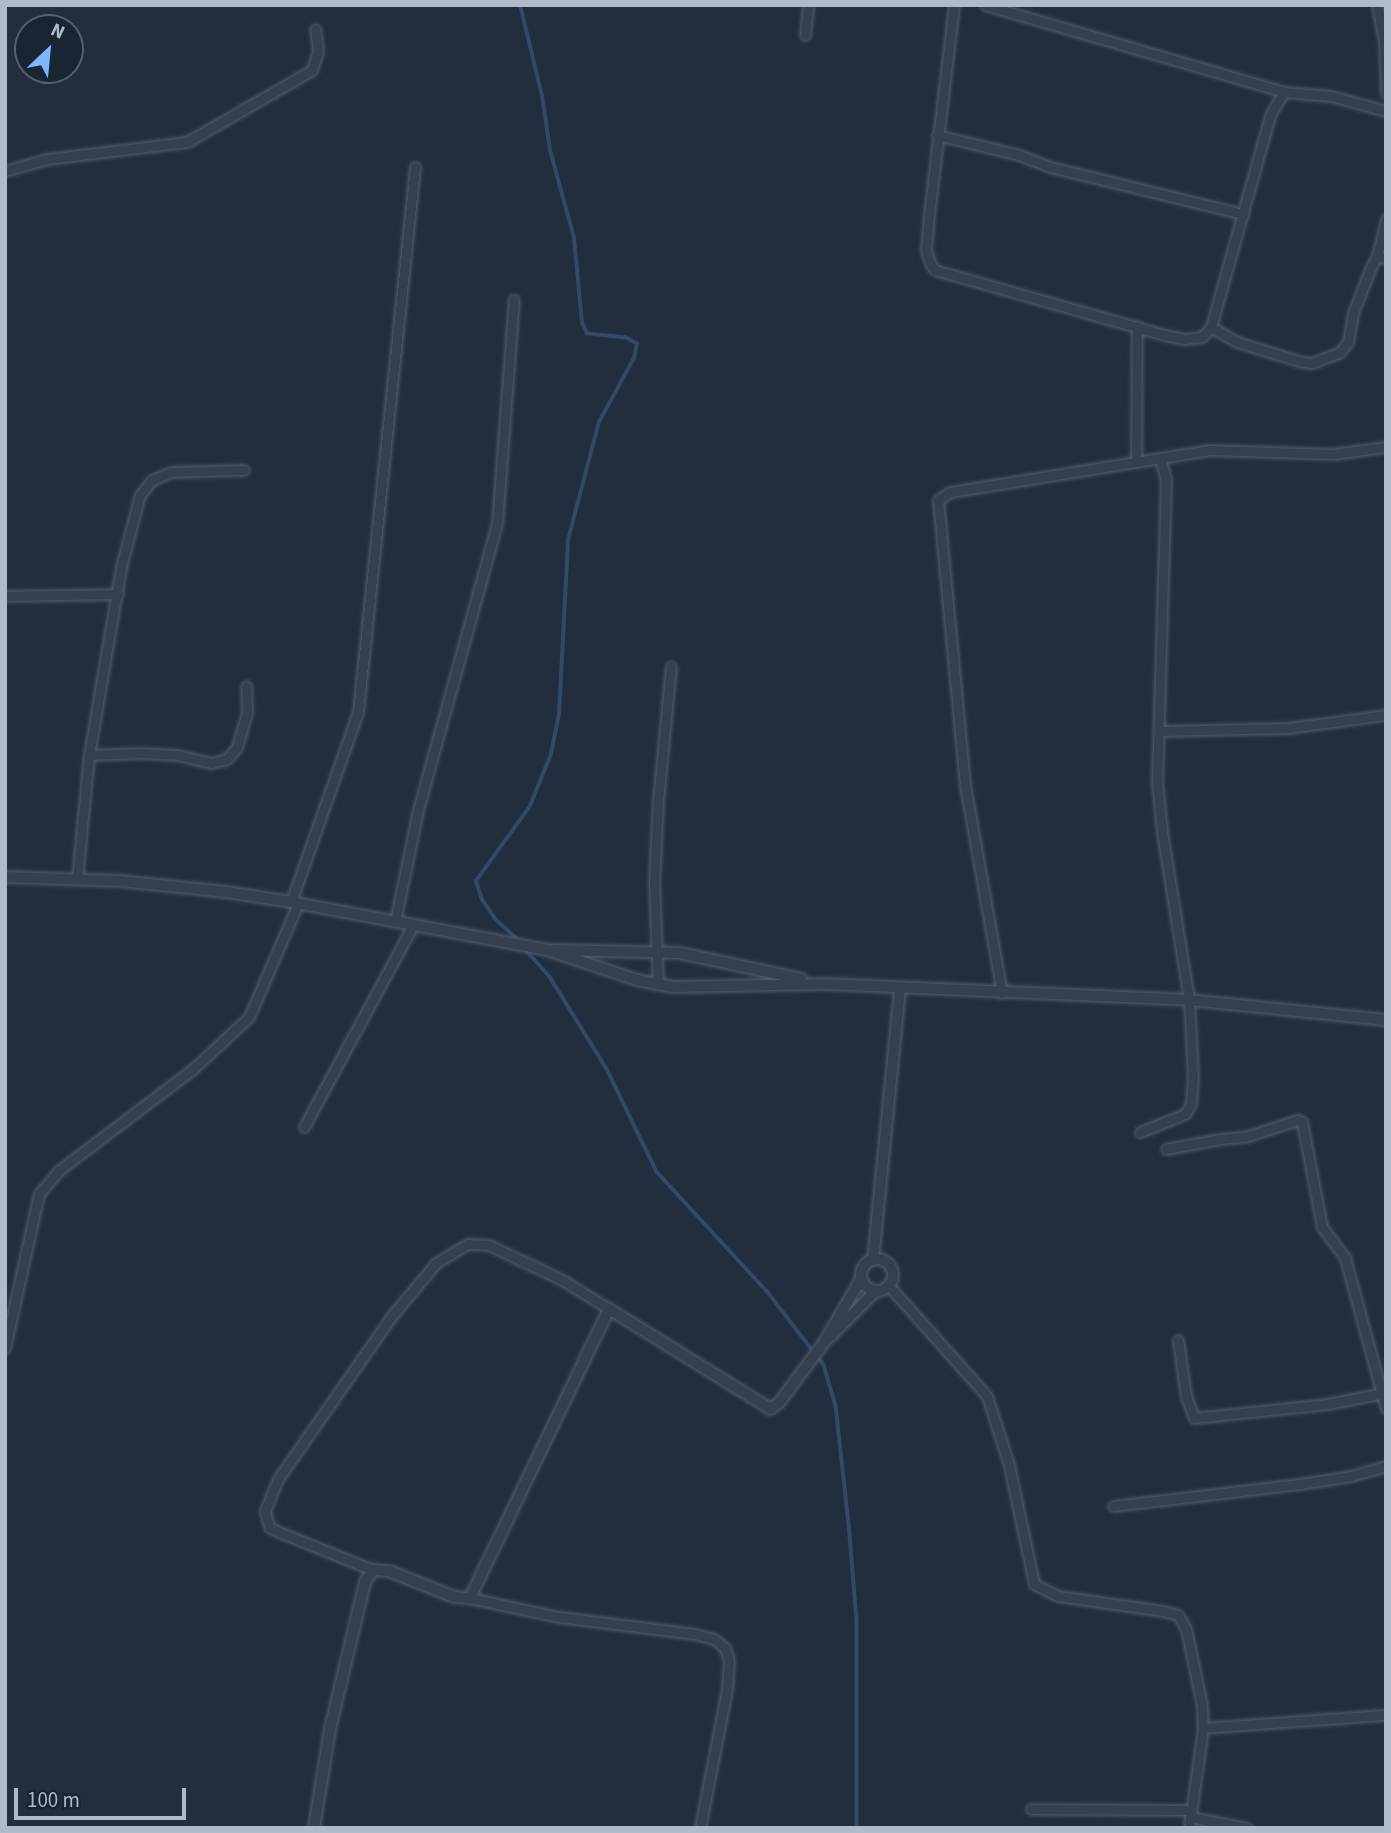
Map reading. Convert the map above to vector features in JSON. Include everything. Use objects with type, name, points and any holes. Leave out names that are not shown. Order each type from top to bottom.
[{"type":"street","points":[[805,35],[808,5]]},
{"type":"street","points":[[954,5],[937,135],[926,250],[935,270],[1137,327],[1185,339],[1202,337],[1211,327],[1270,115],[1283,92]]},
{"type":"street","points":[[985,5],[1283,92],[1331,96],[1386,111]]},
{"type":"street","points":[[1377,5],[1385,40],[1386,93]]},
{"type":"street","points":[[5,171],[47,159],[187,142],[312,71],[318,52],[315,29]]},
{"type":"street","points":[[937,135],[1019,155],[1050,167],[1243,214]]},
{"type":"street","points":[[5,1348],[39,1194],[58,1171],[193,1069],[248,1017],[294,903],[358,712],[415,167]]},
{"type":"street","points":[[1211,327],[1237,342],[1302,362],[1312,363],[1340,352],[1348,342],[1353,313],[1381,257],[1386,219]]},
{"type":"street","points":[[395,922],[418,810],[497,524],[514,300]]},
{"type":"street","points":[[1136,462],[1137,327]]},
{"type":"street","points":[[1002,993],[965,785],[938,500],[950,492],[1210,450],[1333,454],[1386,447]]},
{"type":"street","points":[[1140,1132],[1185,1114],[1191,1104],[1193,1077],[1189,1000],[1161,831],[1157,782],[1166,480],[1160,458]]},
{"type":"street","points":[[77,879],[89,755],[121,567],[140,495],[152,480],[171,472],[244,470]]},
{"type":"street","points":[[5,596],[118,594]]},
{"type":"street","points":[[658,985],[654,883],[657,815],[671,667]]},
{"type":"street","points":[[89,755],[178,755],[211,763],[227,759],[237,747],[247,711],[246,686]]},
{"type":"street","points":[[1160,731],[1288,728],[1386,715]]},
{"type":"street","points":[[5,877],[77,879],[226,892],[294,903],[547,950],[658,985],[693,988],[825,984],[1189,1000],[1386,1020]]},
{"type":"street","points":[[304,1127],[413,925]]},
{"type":"street","points":[[547,950],[657,951],[709,957],[825,984]]},
{"type":"street","points":[[873,1260],[900,988]]},
{"type":"street","points":[[1166,1149],[1245,1137],[1302,1122],[1322,1227],[1345,1258],[1386,1409]]},
{"type":"street","points":[[700,1828],[727,1689],[729,1660],[725,1648],[714,1639],[695,1634],[559,1617],[454,1597],[389,1571],[373,1570],[279,1532],[269,1527],[265,1511],[278,1479],[391,1317],[436,1263],[468,1244],[489,1245],[564,1282],[769,1409],[779,1403],[825,1341],[862,1279],[865,1265],[873,1260],[883,1261],[891,1267],[893,1277],[889,1286],[876,1291],[825,1341]]},
{"type":"street","points":[[862,1279],[867,1287],[876,1291]]},
{"type":"street","points":[[889,1286],[987,1396],[1009,1465],[1034,1584],[1058,1596],[1141,1607],[1178,1615],[1192,1652],[1203,1728],[1189,1828]]},
{"type":"street","points":[[470,1598],[609,1309]]},
{"type":"street","points":[[1178,1340],[1186,1396],[1194,1418],[1326,1404],[1383,1393]]},
{"type":"street","points":[[1113,1506],[1300,1484],[1351,1476],[1386,1466]]},
{"type":"street","points":[[314,1828],[330,1729],[365,1582],[373,1570]]},
{"type":"street","points":[[1203,1728],[1386,1715]]},
{"type":"street","points":[[1031,1809],[1190,1814],[1247,1828]]},
{"type":"waterway","points":[[518,940],[495,919],[482,900],[476,881],[530,806],[551,754],[559,714],[568,540],[599,422],[634,358],[637,344],[626,338],[587,334],[582,323],[574,238],[550,150],[542,96],[520,5]]},
{"type":"waterway","points":[[525,949],[550,977],[607,1069],[657,1172],[767,1291],[824,1365],[836,1406],[857,1621],[857,1828]]}]
